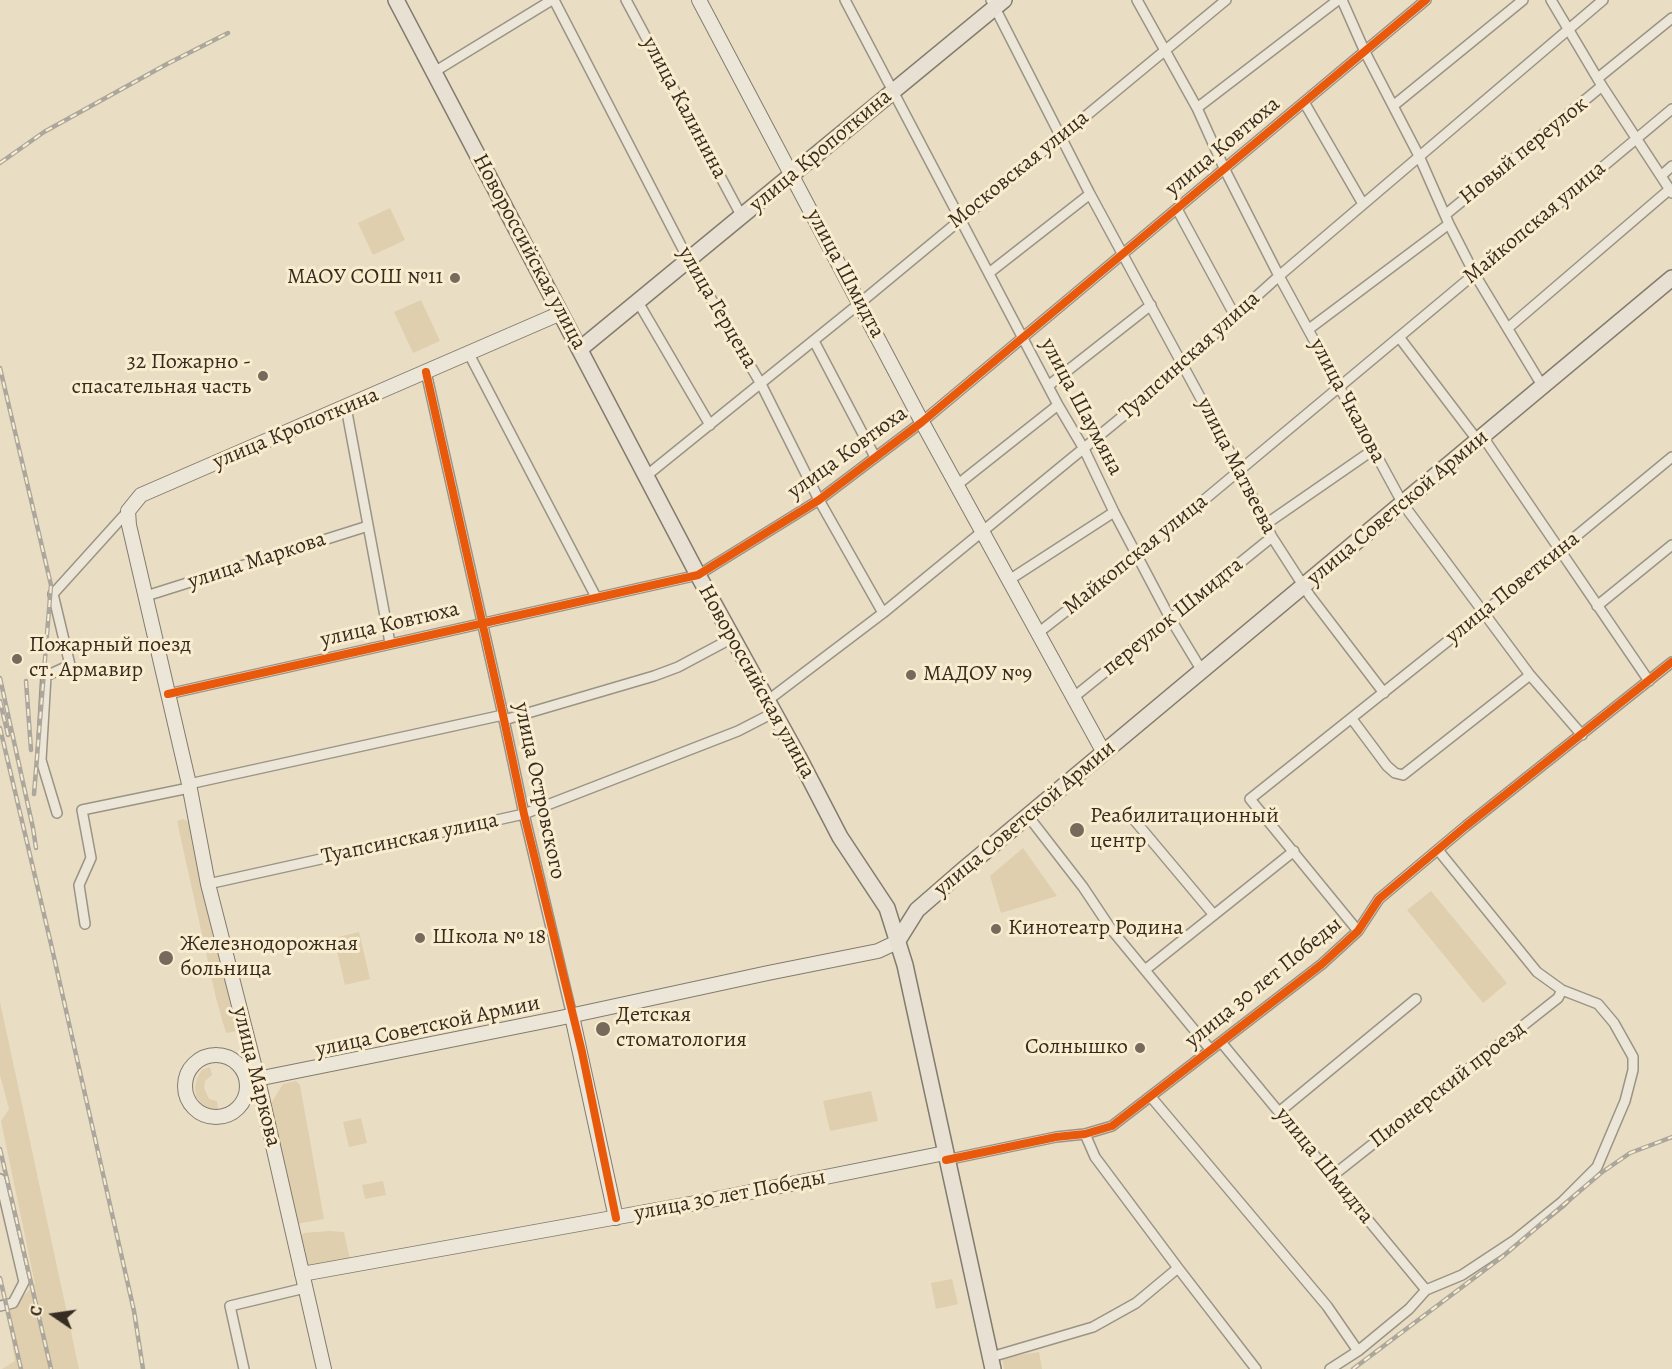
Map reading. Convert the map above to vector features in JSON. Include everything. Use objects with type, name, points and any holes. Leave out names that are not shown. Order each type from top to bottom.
[{"type":"main road","name":"Новороссийская улица","points":[[396,0],[698,575],[840,837],[887,908],[904,965],[992,1363]]},
{"type":"main road","name":"улица Шмидта","points":[[699,0],[793,174],[922,422],[1104,753]]},
{"type":"main road","name":"улица Кропоткина","points":[[580,349],[894,91],[996,2]]},
{"type":"main road","name":"улица Советской Армии","points":[[253,1080],[572,1016],[878,951],[897,942],[917,910],[1672,278]]},
{"type":"main road","name":"улица Кропоткина","points":[[128,512],[141,495],[561,313]]},
{"type":"main road","name":"улица Маркова","points":[[128,512],[129,525],[189,786],[208,884],[253,1080],[324,1369]]},
{"type":"main road","name":"улица Островского","points":[[572,1016],[582,1052],[616,1218]]},
{"type":"main road","points":[[210,1055],[227,1056],[234,1060],[253,1080],[239,1108],[222,1117],[212,1118],[203,1115],[195,1109],[185,1092],[185,1082],[193,1064],[210,1055]]},
{"type":"main road","name":"улица 30 лет Победы","points":[[304,1281],[616,1218],[946,1156]]},
{"type":"street","points":[[434,72],[553,0]]},
{"type":"street","name":"улица Герцена","points":[[553,0],[689,261],[761,384],[819,500],[883,613]]},
{"type":"street","name":"улица Калинина","points":[[626,0],[742,217]]},
{"type":"street","name":"улица Шаумяна","points":[[845,0],[1058,405],[1084,449],[1137,556],[1202,671]]},
{"type":"street","name":"улица Чкалова","points":[[1137,0],[1197,108],[1225,170],[1279,276],[1402,504],[1530,675],[1582,735]]},
{"type":"street","name":"Московская улица","points":[[646,476],[860,303],[1226,0]]},
{"type":"street","points":[[1197,108],[1340,0],[1419,156],[1447,220],[1474,273],[1543,387]]},
{"type":"street","name":"улица Ковтюха","points":[[168,694],[698,575],[819,500],[922,422],[1426,0]]},
{"type":"street","points":[[1393,106],[1523,0]]},
{"type":"street","points":[[1508,328],[1671,191],[1600,82],[1551,0]]},
{"type":"street","name":"Туапсинская улица","points":[[208,884],[524,814],[738,731],[1128,412],[1279,276],[1603,0]]},
{"type":"street","name":"улица Матвеева","points":[[996,2],[1090,194],[1183,362],[1272,537],[1303,587],[1384,693]]},
{"type":"street","name":"Новый переулок","points":[[1309,329],[1447,220],[1672,18]]},
{"type":"street","name":"улица Ковтюха","points":[[1304,102],[1363,204]]},
{"type":"street","name":"Майкопская улица","points":[[1038,633],[1137,556],[1672,109]]},
{"type":"street","points":[[1662,174],[1672,166]]},
{"type":"street","points":[[989,273],[1090,194]]},
{"type":"street","name":"улица Ковтюха","points":[[1177,209],[1235,316]]},
{"type":"street","points":[[638,302],[710,425]]},
{"type":"street","name":"улица Шаумяна","points":[[1048,386],[1151,305]]},
{"type":"street","points":[[1399,337],[1480,439],[1649,681]]},
{"type":"street","points":[[813,341],[875,457]]},
{"type":"street","points":[[469,354],[596,597]]},
{"type":"street","name":"улица Островского","points":[[426,372],[524,814],[572,1016]]},
{"type":"street","points":[[957,485],[1058,405]]},
{"type":"street","points":[[346,407],[390,643]]},
{"type":"street","points":[[1266,524],[1373,450]]},
{"type":"street","name":"улица Поветкина","points":[[1294,851],[1250,799],[1484,613],[1672,456]]},
{"type":"street","points":[[57,813],[40,760],[46,676],[70,665],[53,594],[128,512]]},
{"type":"street","points":[[1010,580],[1114,512]]},
{"type":"street","name":"улица Маркова","points":[[146,596],[368,526]]},
{"type":"street","name":"переулок Шмидта","points":[[1074,697],[1272,537]]},
{"type":"street","points":[[1597,606],[1672,545]]},
{"type":"street","points":[[85,924],[79,885],[91,858],[82,810],[504,717],[654,676],[678,667],[723,643],[731,636]]},
{"type":"street","name":"улица 30 лет Победы","points":[[946,1156],[1085,1134],[1112,1126],[1322,964],[1358,931],[1379,899],[1672,662]]},
{"type":"street","points":[[1352,719],[1387,766],[1395,773],[1403,775],[1530,675]]},
{"type":"street","points":[[1130,815],[1214,915]]},
{"type":"street","points":[[1028,816],[1083,887],[1111,929],[1210,1049]]},
{"type":"street","points":[[1330,1369],[1358,1351],[1409,1309],[1426,1290],[1462,1275],[1515,1240],[1562,1202],[1597,1167],[1625,1101],[1633,1070],[1633,1057],[1614,1023],[1598,1004],[1562,990],[1537,972],[1438,850]]},
{"type":"street","points":[[1144,970],[1294,851],[1358,931]]},
{"type":"street","name":"Пионерский проезд","points":[[1331,1177],[1558,999],[1562,990]]},
{"type":"street","points":[[1280,1112],[1416,999]]},
{"type":"street","name":"улица Шмидта","points":[[1221,1042],[1426,1290]]},
{"type":"street","points":[[1151,1096],[1327,1306],[1358,1351]]},
{"type":"street","points":[[1085,1134],[1095,1157],[1256,1369]]},
{"type":"street","points":[[0,1179],[24,1282],[13,1303],[0,1306]]},
{"type":"street","points":[[992,1363],[1093,1327],[1136,1303],[1178,1268]]},
{"type":"street","points":[[244,1369],[230,1306],[304,1281]]},
{"type":"shaded area","points":[[390,208],[405,240],[373,255],[358,223]]},
{"type":"shaded area","points":[[421,300],[440,341],[413,353],[394,312]]},
{"type":"shaded area","points":[[183,819],[189,822],[239,1027],[237,1031],[226,1033],[216,998],[177,821]]},
{"type":"shaded area","points":[[1023,848],[1057,896],[1001,913],[990,876]]},
{"type":"shaded area","points":[[1431,891],[1507,983],[1483,1003],[1407,910]]},
{"type":"shaded area","points":[[359,932],[370,979],[345,985],[334,938]]},
{"type":"shaded area","points":[[0,1002],[79,1369],[2,1369],[15,1361],[7,1313],[35,1284],[1,1121],[9,1109],[0,1075]]},
{"type":"shaded area","points":[[210,1067],[212,1075],[205,1081],[204,1088],[209,1099],[217,1101],[218,1110],[208,1108],[196,1096],[197,1078],[202,1070]]},
{"type":"shaded area","points":[[296,1081],[300,1085],[324,1219],[296,1224],[270,1105],[283,1084]]},
{"type":"shaded area","points":[[871,1091],[878,1121],[830,1131],[823,1101]]},
{"type":"shaded area","points":[[361,1118],[367,1143],[349,1147],[343,1122]]},
{"type":"shaded area","points":[[383,1181],[386,1195],[365,1199],[362,1185]]},
{"type":"shaded area","points":[[344,1232],[350,1260],[310,1269],[303,1266],[298,1239],[304,1233]]},
{"type":"shaded area","points":[[952,1279],[958,1304],[936,1309],[931,1283]]},
{"type":"shaded area","points":[[1039,1352],[1042,1369],[1004,1369],[1002,1358]]},
{"type":"railway","points":[[0,163],[44,132],[228,33]]},
{"type":"railway","points":[[0,368],[51,585],[34,794]]},
{"type":"railway","points":[[0,678],[36,848]]},
{"type":"railway","points":[[26,681],[31,750]]},
{"type":"railway","points":[[0,701],[8,735]]},
{"type":"railway","points":[[0,728],[134,1311],[143,1369]]},
{"type":"railway","points":[[1353,1369],[1502,1257],[1601,1173],[1630,1153],[1672,1137]]},
{"type":"railway","points":[[0,1149],[51,1369]]},
{"type":"railway","points":[[0,1278],[21,1369]]},
{"type":"cycle path","points":[[168,694],[698,575],[819,500],[922,422],[1426,0]]},
{"type":"cycle path","points":[[426,372],[524,814],[582,1052],[616,1218]]},
{"type":"cycle path","points":[[946,1160],[1056,1137],[1085,1134],[1112,1126],[1322,964],[1358,931],[1379,899],[1466,826],[1672,662]]},
{"type":"place","name":"МАОУ СОШ №11","points":[[455,278]]},
{"type":"place","name":"32 Пожарно - спасательная часть","points":[[263,376]]},
{"type":"place","name":"Пожарный поезд ст. Армавир","points":[[17,659]]},
{"type":"place","name":"МАДОУ №9","points":[[911,675]]},
{"type":"place","name":"Реабилитационный центр","points":[[1077,830]]},
{"type":"place","name":"Кинотеатр Родина","points":[[996,929]]},
{"type":"place","name":"Школа № 18","points":[[420,938]]},
{"type":"place","name":"Железнодорожная больница","points":[[166,958]]},
{"type":"place","name":"Детская стоматология","points":[[603,1029]]},
{"type":"place","name":"Солнышко","points":[[1140,1048]]}]
